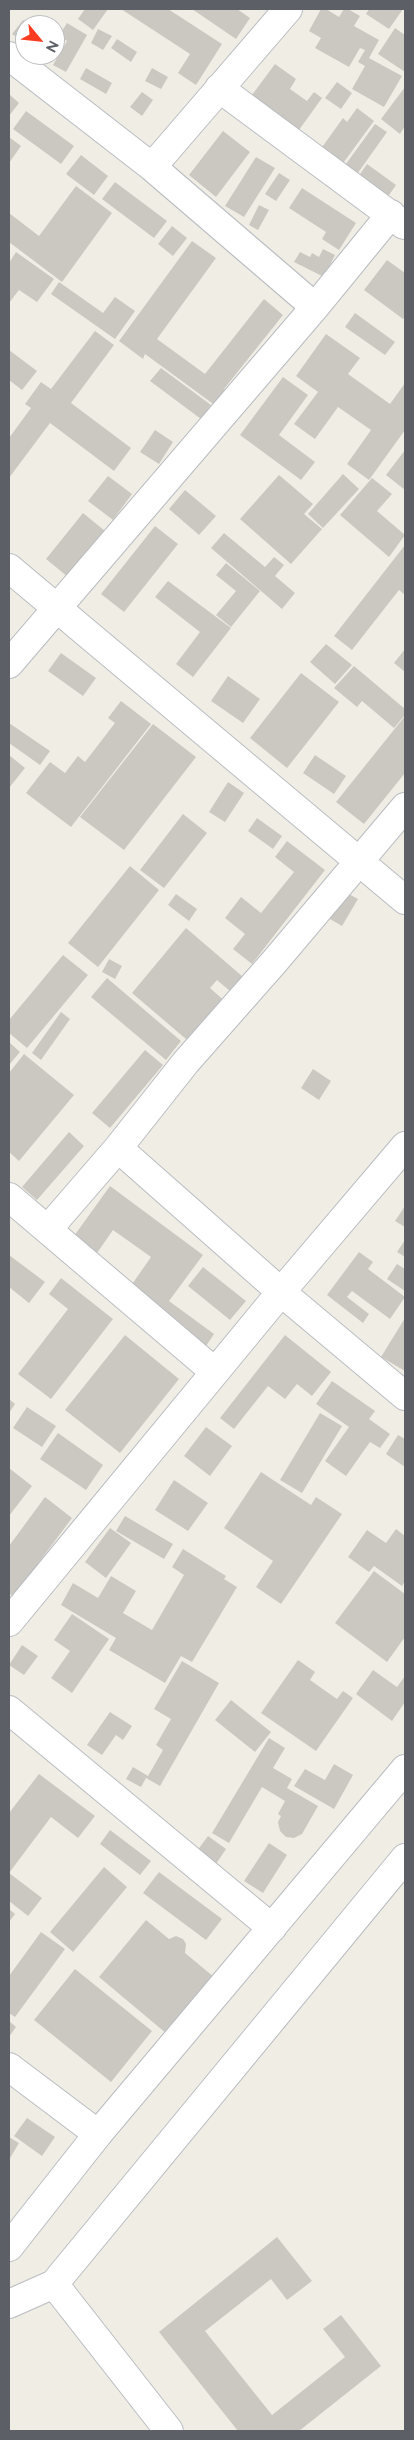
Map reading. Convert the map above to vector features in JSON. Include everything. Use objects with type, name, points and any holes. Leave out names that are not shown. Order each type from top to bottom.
[{"type":"street","points":[[152,167],[288,9]]},
{"type":"street","points":[[9,56],[152,167],[315,307]]},
{"type":"street","points":[[9,664],[315,307],[398,220],[219,88]]},
{"type":"street","points":[[9,568],[405,900]]},
{"type":"street","points":[[48,1229],[118,1148],[186,1062],[405,807]]},
{"type":"street","points":[[9,1622],[281,1292],[405,1146]]},
{"type":"street","points":[[118,1148],[281,1292],[405,1396]]},
{"type":"street","points":[[9,1197],[215,1372]]},
{"type":"street","points":[[9,1710],[272,1928]]},
{"type":"street","points":[[9,2247],[98,2134],[405,1769]]},
{"type":"street","points":[[9,2304],[54,2284],[405,1858]]},
{"type":"street","points":[[9,2067],[98,2134]]},
{"type":"street","points":[[54,2284],[169,2431]]},
{"type":"building","points":[[85,9],[108,9],[93,30],[78,19]]},
{"type":"building","points":[[121,9],[168,9],[222,44],[196,85],[178,73],[190,54]]},
{"type":"building","points":[[192,9],[237,9],[250,18],[236,39]]},
{"type":"building","points":[[321,9],[326,9],[339,17],[344,9],[348,9],[360,16],[354,26],[379,40],[369,58],[402,76],[384,107],[352,89],[365,66],[358,62],[365,50],[360,48],[349,67],[315,48],[321,38],[309,31]]},
{"type":"building","points":[[369,9],[403,9],[389,29],[366,14]]},
{"type":"building","points":[[67,23],[87,35],[66,72],[53,65],[65,65],[65,44],[67,41],[65,40],[65,26]]},
{"type":"building","points":[[395,28],[405,35],[405,72],[378,54]]},
{"type":"building","points":[[98,29],[112,36],[103,50],[91,43]]},
{"type":"building","points":[[117,39],[137,52],[131,62],[111,48]]},
{"type":"building","points":[[275,64],[296,79],[290,89],[307,101],[314,92],[322,98],[299,130],[252,95]]},
{"type":"building","points":[[86,68],[112,83],[106,94],[80,79]]},
{"type":"building","points":[[152,68],[168,77],[161,89],[145,81]]},
{"type":"building","points":[[337,82],[352,93],[341,109],[325,98]]},
{"type":"building","points":[[405,87],[405,126],[400,134],[381,119]]},
{"type":"building","points":[[142,92],[153,100],[142,116],[130,107]]},
{"type":"building","points":[[9,94],[19,103],[9,116]]},
{"type":"building","points":[[357,108],[374,121],[341,166],[320,150],[343,118],[347,122]]},
{"type":"building","points":[[26,111],[74,146],[61,164],[13,129]]},
{"type":"building","points":[[375,124],[387,132],[355,177],[343,168]]},
{"type":"building","points":[[223,131],[250,152],[216,197],[189,175]]},
{"type":"building","points":[[9,137],[21,146],[9,163]]},
{"type":"building","points":[[81,155],[108,176],[94,195],[66,174]]},
{"type":"building","points":[[256,157],[275,168],[244,217],[225,206]]},
{"type":"building","points":[[367,164],[396,185],[385,201],[356,180]]},
{"type":"building","points":[[279,173],[290,180],[276,201],[265,194]]},
{"type":"building","points":[[115,182],[167,221],[154,238],[102,199]]},
{"type":"building","points":[[76,186],[112,213],[62,282],[9,242],[9,213],[39,236]]},
{"type":"building","points":[[302,188],[356,223],[339,250],[322,239],[326,232],[289,208]]},
{"type":"building","points":[[259,205],[269,210],[258,230],[249,225]]},
{"type":"building","points":[[172,226],[187,238],[173,256],[158,244]]},
{"type":"building","points":[[192,241],[216,258],[157,339],[205,374],[264,299],[283,315],[224,389],[227,391],[216,406],[145,354],[143,359],[119,341]]},
{"type":"building","points":[[323,249],[335,255],[324,277],[294,262],[300,252],[310,257],[312,253],[319,257]]},
{"type":"building","points":[[16,252],[54,279],[37,302],[19,290],[9,303],[9,263]]},
{"type":"building","points":[[387,260],[405,273],[405,316],[403,319],[364,290]]},
{"type":"building","points":[[59,282],[103,313],[115,297],[135,311],[115,339],[51,294]]},
{"type":"building","points":[[355,313],[395,342],[385,355],[345,327]]},
{"type":"building","points":[[95,331],[114,345],[71,403],[131,448],[114,471],[50,423],[9,478],[9,438],[31,408],[25,404],[41,382],[51,389]]},
{"type":"building","points":[[326,334],[360,358],[348,374],[390,404],[405,383],[405,430],[369,480],[347,464],[371,430],[338,407],[315,439],[294,424],[318,392],[296,376]]},
{"type":"building","points":[[9,350],[37,371],[22,390],[9,380]]},
{"type":"building","points":[[161,368],[211,405],[201,419],[150,381]]},
{"type":"building","points":[[283,377],[308,395],[279,435],[315,462],[301,480],[240,435]]},
{"type":"building","points":[[155,430],[173,442],[159,464],[140,452]]},
{"type":"building","points":[[405,450],[405,490],[386,475]]},
{"type":"building","points":[[343,474],[359,489],[323,528],[308,514]]},
{"type":"building","points":[[279,475],[313,504],[304,514],[322,529],[291,564],[240,519]]},
{"type":"building","points":[[108,476],[132,494],[113,520],[88,501]]},
{"type":"building","points":[[372,478],[392,494],[377,511],[405,535],[389,557],[340,515]]},
{"type":"building","points":[[185,490],[216,516],[199,535],[169,509]]},
{"type":"building","points":[[83,513],[105,531],[68,577],[46,559]]},
{"type":"building","points":[[155,526],[178,544],[124,612],[101,594]]},
{"type":"building","points":[[224,533],[265,567],[274,557],[284,565],[275,576],[295,593],[282,609],[211,548]]},
{"type":"building","points":[[405,545],[405,595],[399,590],[352,650],[334,636]]},
{"type":"building","points":[[226,563],[260,591],[231,627],[216,615],[236,591],[216,575]]},
{"type":"building","points":[[168,581],[231,628],[193,677],[176,664],[200,632],[155,597]]},
{"type":"building","points":[[326,644],[352,665],[335,684],[310,662]]},
{"type":"building","points":[[405,649],[405,672],[394,663]]},
{"type":"building","points":[[61,653],[96,678],[83,696],[48,671]]},
{"type":"building","points":[[354,666],[405,709],[405,715],[394,728],[362,701],[357,707],[334,688]]},
{"type":"building","points":[[301,673],[339,702],[287,768],[250,738]]},
{"type":"building","points":[[228,676],[260,699],[243,723],[211,701]]},
{"type":"building","points":[[121,701],[151,724],[71,827],[26,793],[50,762],[65,773],[78,756],[85,762],[115,723],[108,718]]},
{"type":"building","points":[[405,716],[405,773],[364,824],[336,802]]},
{"type":"building","points":[[9,723],[50,751],[40,765],[9,743]]},
{"type":"building","points":[[153,724],[196,757],[124,850],[80,817]]},
{"type":"building","points":[[9,755],[25,768],[9,788]]},
{"type":"building","points":[[315,755],[346,776],[334,794],[303,773]]},
{"type":"building","points":[[228,782],[244,793],[225,822],[209,812]]},
{"type":"building","points":[[183,814],[207,833],[164,888],[140,870]]},
{"type":"building","points":[[257,818],[282,836],[273,849],[248,831]]},
{"type":"building","points":[[287,841],[325,870],[252,964],[233,949],[245,934],[225,918],[241,897],[261,913],[294,872],[275,857]]},
{"type":"building","points":[[130,866],[159,890],[98,967],[68,943]]},
{"type":"building","points":[[345,892],[358,899],[342,926],[330,919]]},
{"type":"building","points":[[176,894],[197,909],[189,921],[168,905]]},
{"type":"building","points":[[186,928],[249,982],[237,997],[217,980],[210,988],[228,1004],[193,1045],[132,993]]},
{"type":"building","points":[[63,955],[88,975],[27,1048],[9,1033],[9,1020]]},
{"type":"building","points":[[109,959],[122,966],[115,979],[102,972]]},
{"type":"building","points":[[107,978],[181,1041],[166,1060],[91,997]]},
{"type":"building","points":[[61,1012],[70,1019],[41,1060],[32,1053]]},
{"type":"building","points":[[9,1042],[20,1052],[9,1065]]},
{"type":"building","points":[[145,1050],[163,1065],[110,1128],[92,1113]]},
{"type":"building","points":[[24,1054],[74,1095],[19,1161],[9,1152],[9,1073]]},
{"type":"building","points":[[313,1069],[331,1081],[319,1100],[301,1088]]},
{"type":"building","points":[[69,1132],[84,1146],[37,1200],[22,1187]]},
{"type":"building","points":[[110,1186],[203,1255],[169,1301],[214,1334],[206,1346],[128,1290],[151,1257],[113,1230],[97,1253],[74,1236]]},
{"type":"building","points":[[405,1206],[405,1227],[395,1221]]},
{"type":"building","points":[[405,1240],[405,1257],[397,1252]]},
{"type":"building","points":[[359,1252],[373,1262],[368,1269],[405,1297],[390,1319],[352,1291],[347,1297],[369,1314],[363,1323],[327,1295]]},
{"type":"building","points":[[9,1255],[45,1282],[29,1303],[9,1287]]},
{"type":"building","points":[[397,1264],[405,1269],[405,1291],[387,1279]]},
{"type":"building","points":[[203,1267],[246,1301],[230,1320],[188,1286]]},
{"type":"building","points":[[61,1278],[113,1319],[51,1399],[18,1374],[68,1309],[49,1294]]},
{"type":"building","points":[[405,1318],[405,1371],[381,1357]]},
{"type":"building","points":[[125,1335],[179,1379],[120,1453],[65,1410]]},
{"type":"building","points":[[285,1335],[331,1372],[312,1396],[297,1384],[285,1399],[268,1386],[234,1429],[220,1418]]},
{"type":"building","points":[[332,1381],[375,1411],[369,1419],[390,1434],[380,1448],[370,1442],[346,1476],[325,1461],[349,1427],[316,1404]]},
{"type":"building","points":[[9,1399],[15,1404],[9,1413]]},
{"type":"building","points":[[27,1407],[56,1426],[42,1447],[13,1428]]},
{"type":"building","points":[[320,1413],[342,1426],[302,1493],[280,1480]]},
{"type":"building","points":[[206,1427],[232,1446],[210,1476],[184,1456]]},
{"type":"building","points":[[58,1433],[103,1465],[86,1490],[40,1459]]},
{"type":"building","points":[[398,1435],[405,1439],[405,1467],[386,1454]]},
{"type":"building","points":[[9,1468],[32,1486],[9,1516]]},
{"type":"building","points":[[261,1472],[311,1505],[316,1497],[342,1514],[281,1604],[256,1587],[273,1561],[224,1528]]},
{"type":"building","points":[[174,1480],[208,1503],[188,1531],[155,1510]]},
{"type":"building","points":[[45,1497],[72,1518],[13,1597],[9,1593],[9,1546]]},
{"type":"building","points":[[125,1516],[173,1544],[164,1559],[116,1531]]},
{"type":"building","points":[[110,1528],[131,1543],[106,1578],[85,1562]]},
{"type":"building","points":[[396,1529],[405,1536],[405,1581],[402,1586],[374,1566],[369,1572],[348,1557],[367,1530],[386,1543]]},
{"type":"building","points":[[183,1549],[226,1576],[224,1579],[237,1587],[192,1662],[181,1656],[165,1683],[109,1650],[116,1638],[61,1605],[73,1583],[98,1598],[111,1576],[136,1591],[123,1613],[152,1630],[184,1575],[172,1567]]},
{"type":"building","points":[[374,1571],[405,1594],[405,1637],[387,1662],[335,1623]]},
{"type":"building","points":[[72,1614],[109,1639],[72,1693],[51,1678],[70,1651],[54,1640]]},
{"type":"building","points":[[22,1645],[38,1656],[24,1675],[9,1665]]},
{"type":"building","points":[[298,1660],[315,1672],[310,1680],[337,1699],[343,1691],[353,1698],[316,1751],[261,1713]]},
{"type":"building","points":[[182,1661],[219,1683],[160,1786],[146,1778],[141,1787],[126,1779],[133,1767],[148,1776],[163,1750],[156,1745],[171,1719],[154,1709]]},
{"type":"building","points":[[373,1670],[397,1687],[405,1676],[405,1702],[392,1721],[356,1694]]},
{"type":"building","points":[[231,1700],[271,1732],[255,1752],[215,1720]]},
{"type":"building","points":[[110,1712],[132,1726],[123,1740],[116,1735],[102,1755],[87,1745]]},
{"type":"building","points":[[269,1738],[285,1748],[273,1768],[292,1779],[287,1788],[318,1806],[302,1834],[294,1838],[286,1837],[280,1831],[278,1822],[281,1816],[278,1814],[285,1801],[262,1787],[229,1843],[212,1833]]},
{"type":"building","points":[[334,1764],[353,1775],[334,1809],[294,1786],[305,1769],[325,1780]]},
{"type":"building","points":[[39,1774],[95,1816],[78,1838],[51,1817],[9,1873],[9,1813]]},
{"type":"building","points":[[110,1830],[151,1861],[140,1875],[100,1844]]},
{"type":"building","points":[[208,1836],[226,1849],[216,1864],[197,1851]]},
{"type":"building","points":[[269,1843],[287,1855],[263,1893],[244,1881]]},
{"type":"building","points":[[104,1867],[127,1887],[73,1952],[50,1932]]},
{"type":"building","points":[[159,1872],[222,1919],[206,1940],[143,1893]]},
{"type":"building","points":[[9,1873],[42,1898],[28,1916],[9,1901]]},
{"type":"building","points":[[9,1909],[15,1914],[9,1922]]},
{"type":"building","points":[[146,1920],[169,1939],[176,1936],[183,1939],[186,1944],[185,1953],[214,1977],[167,2034],[99,1977]]},
{"type":"building","points":[[41,1932],[65,1949],[15,2017],[9,2013],[9,1976]]},
{"type":"building","points":[[75,1969],[152,2031],[111,2082],[34,2020]]},
{"type":"building","points":[[9,2021],[16,2027],[9,2037]]},
{"type":"building","points":[[27,2118],[55,2137],[42,2156],[14,2136]]},
{"type":"building","points":[[9,2137],[19,2143],[9,2160]]},
{"type":"building","points":[[277,2237],[312,2281],[287,2300],[271,2279],[205,2331],[272,2415],[345,2357],[323,2329],[341,2315],[381,2366],[299,2431],[238,2431],[159,2332]]}]
